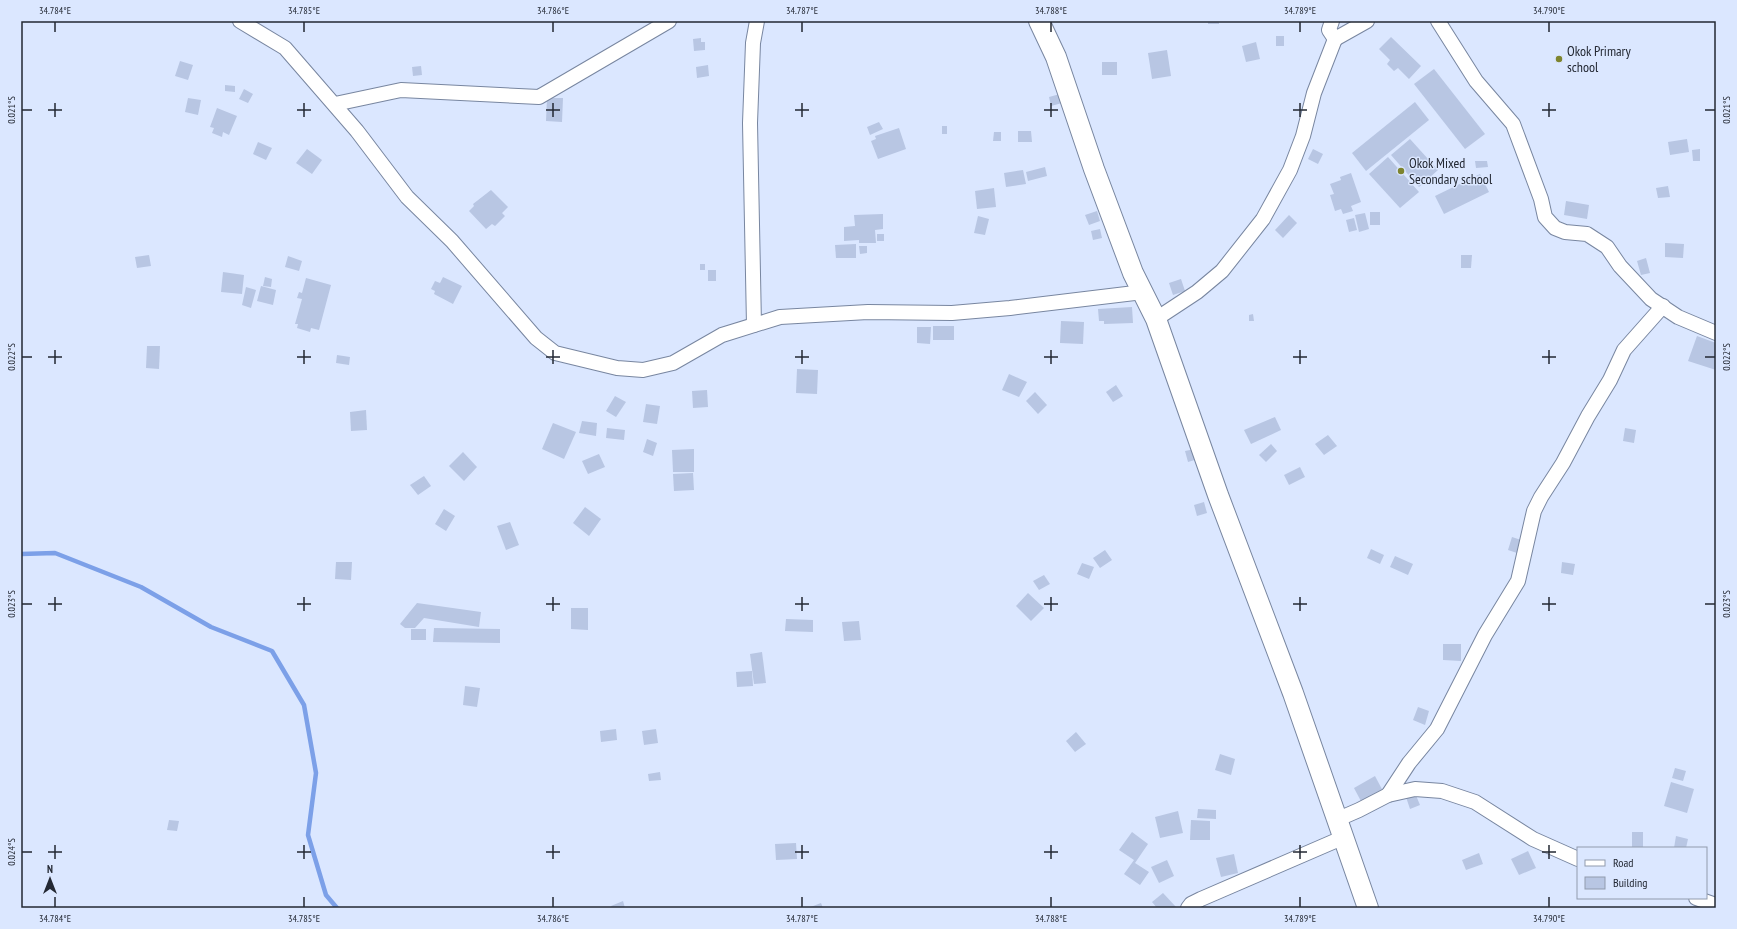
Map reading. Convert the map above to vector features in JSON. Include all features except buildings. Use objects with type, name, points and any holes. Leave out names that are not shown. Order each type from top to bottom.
[{"type":"street","points":[[240,21],[286,48],[334,104],[407,197],[452,242],[536,338],[555,352],[617,368],[643,370],[673,363],[722,335],[780,317],[868,312],[952,313],[1010,308],[1143,292]]},
{"type":"street","points":[[334,104],[400,90],[540,97],[669,21]]},
{"type":"street","points":[[754,325],[750,123],[753,43],[757,21]]},
{"type":"street","points":[[1039,21],[1056,57],[1094,169],[1133,273],[1156,319],[1218,496],[1293,693],[1339,829],[1368,908]]},
{"type":"street","points":[[1332,21],[1329,30],[1335,39]]},
{"type":"street","points":[[1156,319],[1197,292],[1222,271],[1263,219],[1290,170],[1303,136],[1314,93],[1335,39],[1367,21]]},
{"type":"street","points":[[1438,21],[1476,81],[1513,124],[1541,199],[1545,217],[1555,228],[1565,232],[1587,234],[1607,247],[1620,266],[1651,299],[1678,317],[1716,333]]},
{"type":"street","points":[[1388,795],[1409,763],[1437,730],[1485,635],[1518,581],[1534,511],[1540,497],[1563,463],[1588,416],[1610,380],[1624,350],[1662,306]]},
{"type":"street","points":[[1188,908],[1191,904],[1339,829],[1359,810],[1388,795],[1415,789],[1442,791],[1475,802],[1533,839],[1577,859]]},
{"type":"street","points":[[1699,899],[1716,905]]},
{"type":"waterway","points":[[21,554],[55,553],[141,587],[211,627],[272,651],[304,705],[316,773],[308,835],[326,895],[337,908]]},
{"type":"place","name":"Okok Primary school","points":[[1559,59]]},
{"type":"place","name":"Okok Mixed Secondary school","points":[[1401,171]]}]
